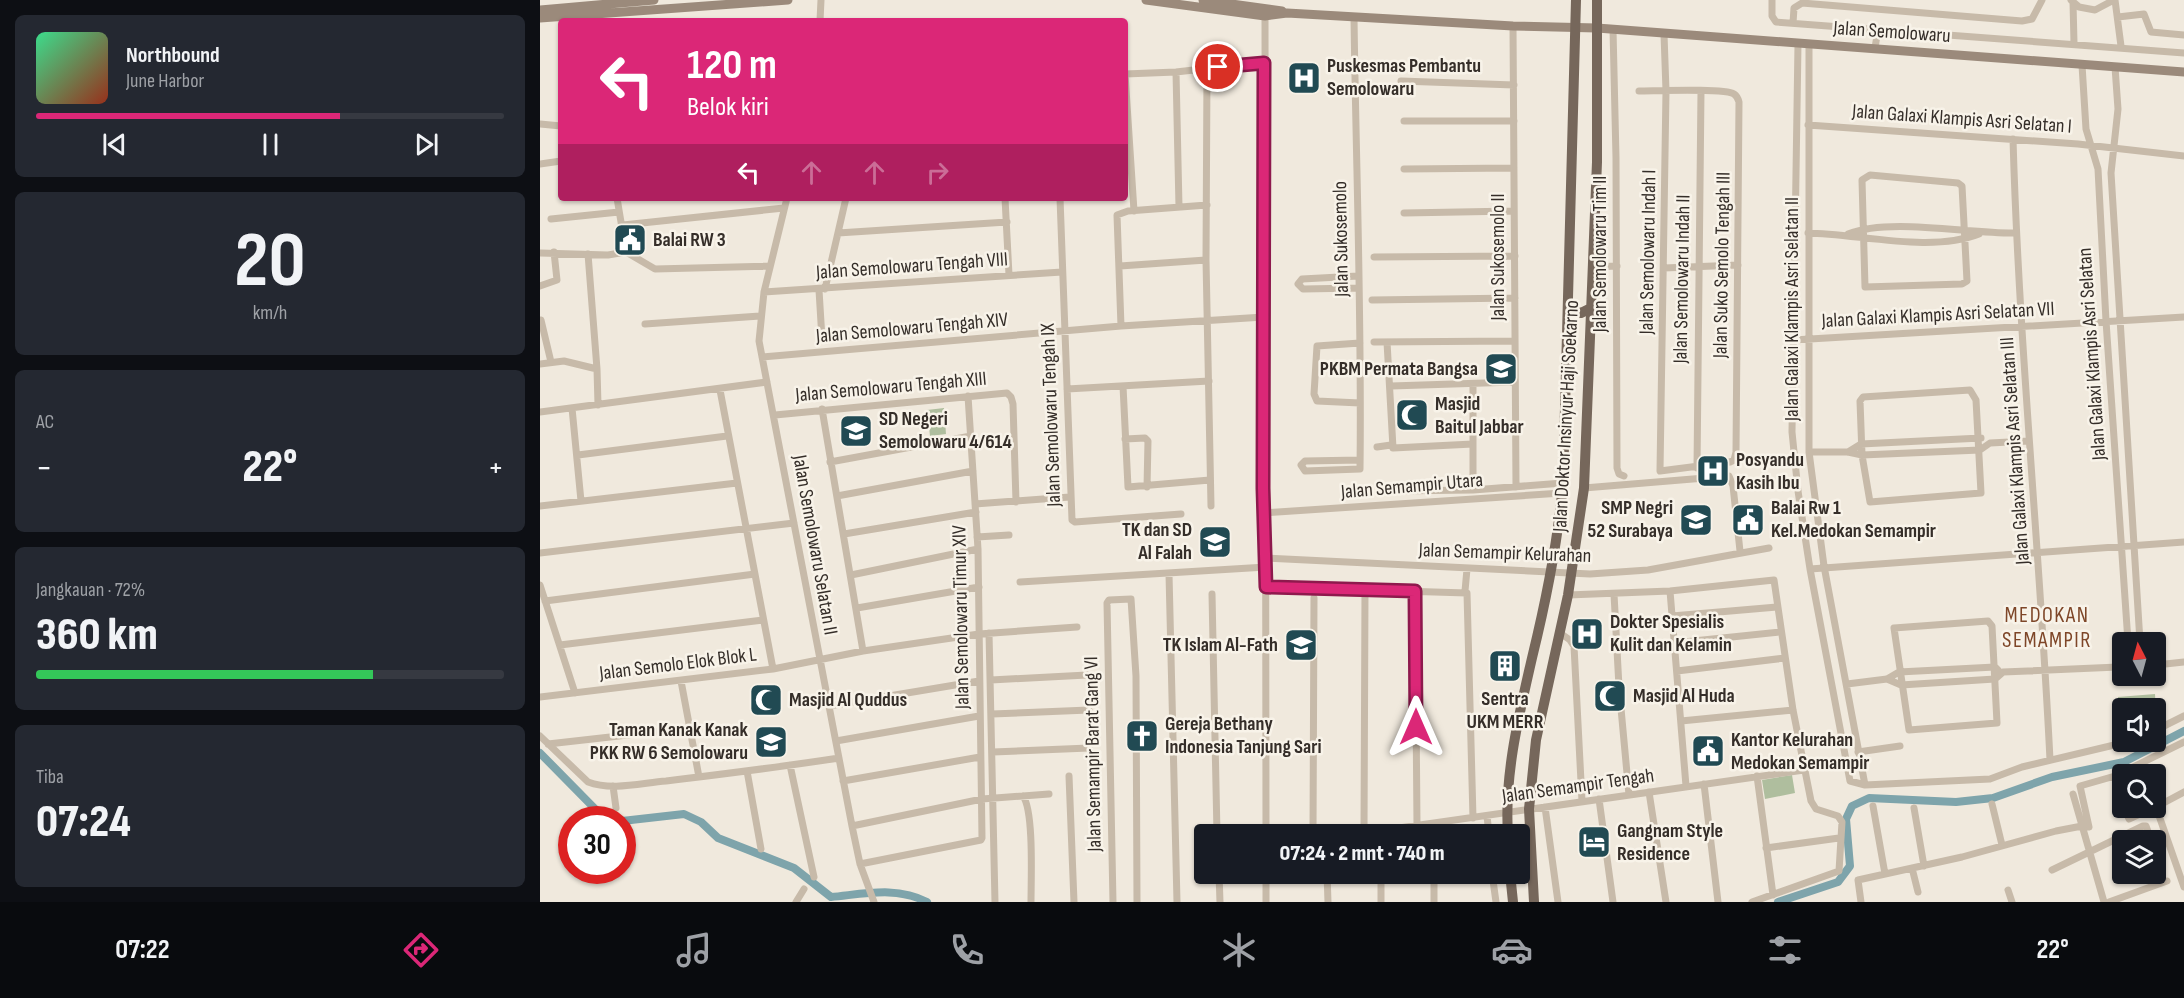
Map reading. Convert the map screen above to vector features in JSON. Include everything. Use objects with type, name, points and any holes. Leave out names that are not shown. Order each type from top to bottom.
[{"type":"main road","points":[[540,18],[594,17],[629,5],[654,0]]},
{"type":"main road","points":[[540,10],[788,0]]},
{"type":"main road","points":[[1146,0],[1271,13]]},
{"type":"main road","points":[[1203,0],[1271,13]]},
{"type":"main road","name":"Jalan Doktor Insinyur Haji Soekarno","points":[[1507,824],[1506,813],[1517,727],[1551,573],[1563,488],[1569,340],[1576,0]]},
{"type":"main road","name":"Jalan Doktor Insinyur Haji Soekarno","points":[[1533,902],[1529,809],[1536,740],[1568,595],[1584,488],[1593,267],[1597,0]]},
{"type":"main road","name":"Jalan Semolowaru","points":[[1271,13],[1514,26],[1597,28],[1798,44],[1877,38],[2082,65],[2184,72]]},
{"type":"main road","points":[[1569,309],[1581,313],[1591,308]]},
{"type":"main road","points":[[1569,340],[1580,334],[1591,340]]},
{"type":"main road","points":[[1511,884],[1513,902]]},
{"type":"street","points":[[820,18],[821,0]]},
{"type":"street","points":[[1772,0],[1772,14],[1776,22],[1877,38],[2074,43],[2184,53]]},
{"type":"street","points":[[1793,23],[1794,8],[1802,3],[2022,21],[2032,19],[2042,0]]},
{"type":"street","points":[[2072,1],[2079,7],[2095,10],[2102,9],[2114,0],[2121,46]]},
{"type":"street","points":[[2072,1],[2074,43]]},
{"type":"street","points":[[1266,824],[1264,63],[1271,13]]},
{"type":"street","points":[[2118,17],[2144,14],[2151,32],[2184,35]]},
{"type":"street","name":"Jalan Sukosemolo","points":[[1354,17],[1360,460]]},
{"type":"street","name":"Jalan Sukosemolo II","points":[[1514,26],[1516,487]]},
{"type":"street","name":"Jalan Semolowaru Tim II","points":[[1613,29],[1617,266],[1617,468],[1619,474],[1624,476]]},
{"type":"street","name":"Jalan Semolowaru Indah I","points":[[1660,471],[1666,91],[1664,34]]},
{"type":"street","name":"Jalan Galaxi Klampis Asri Selatan II","points":[[1798,44],[1793,340],[1794,462],[1810,569],[1850,781],[1865,785],[1824,566],[1809,452],[1809,44]]},
{"type":"street","points":[[1128,74],[1176,72],[1264,63]]},
{"type":"street","name":"Jalan Galaxi Klampis Asri Selatan","points":[[2082,65],[2086,129],[2098,169],[2127,632]]},
{"type":"street","name":"Jalan Galaxi Klampis Asri Selatan","points":[[2115,67],[2118,110],[2111,173],[2139,632]]},
{"type":"street","points":[[1207,69],[1206,260],[1209,319],[1211,506]]},
{"type":"street","points":[[1176,72],[1179,207]]},
{"type":"street","points":[[1401,81],[1514,85]]},
{"type":"street","name":"Jalan Suko Semolo Tengah III","points":[[1639,91],[1730,92],[1736,95],[1739,102],[1735,458],[1730,462],[1696,468],[1660,471]]},
{"type":"street","name":"Jalan Semolowaru Indah II","points":[[1696,468],[1701,92]]},
{"type":"street","points":[[1797,103],[1808,103]]},
{"type":"street","points":[[1404,121],[1514,121]]},
{"type":"street","points":[[541,122],[558,125]]},
{"type":"street","name":"Jalan Galaxi Klampis Asri Selatan I","points":[[1808,125],[2113,147],[2184,156]]},
{"type":"street","name":"Jalan Galaxi Klampis Asri Selatan III","points":[[2013,139],[2016,233],[2029,441],[2039,552],[2050,760]]},
{"type":"street","points":[[1128,154],[1134,211]]},
{"type":"street","points":[[540,164],[558,161]]},
{"type":"street","points":[[1404,169],[1514,168]]},
{"type":"street","points":[[1870,175],[1958,183],[1962,186],[1963,194],[1963,229],[1968,277],[1965,282],[1869,288],[1863,284],[1862,180],[1870,175]]},
{"type":"street","points":[[617,201],[624,225],[626,252]]},
{"type":"street","name":"Jalan Semolowaru Selatan II","points":[[786,201],[769,266],[760,316],[759,340],[852,826],[860,864],[873,899]]},
{"type":"street","points":[[822,339],[822,289],[845,201]]},
{"type":"street","points":[[1005,201],[1009,275]]},
{"type":"street","name":"Jalan Semolowaru Tengah IX","points":[[1060,201],[1071,519],[1074,522],[1180,514]]},
{"type":"street","points":[[1121,326],[1116,217],[1123,212],[1207,205]]},
{"type":"street","points":[[624,225],[784,208]]},
{"type":"street","points":[[1404,213],[1514,211]]},
{"type":"street","points":[[551,219],[619,212]]},
{"type":"street","points":[[838,233],[1007,222]]},
{"type":"street","points":[[1848,234],[1863,228],[1963,229],[1979,234],[2016,233]]},
{"type":"street","points":[[1808,233],[1848,234],[1863,239],[1963,240],[1979,234]]},
{"type":"street","points":[[540,286],[556,280],[554,252]]},
{"type":"street","points":[[540,253],[615,255],[626,252],[655,269],[769,266]]},
{"type":"street","points":[[588,254],[598,405]]},
{"type":"street","points":[[1374,257],[1515,256]]},
{"type":"street","points":[[1120,266],[1206,260]]},
{"type":"street","points":[[1664,268],[1738,265]]},
{"type":"street","points":[[1593,267],[1617,266]]},
{"type":"street","name":"Jalan Semolowaru Tengah VIII","points":[[764,292],[1062,272]]},
{"type":"street","points":[[1358,276],[1302,279],[1298,284],[1303,289],[1359,288]]},
{"type":"street","points":[[1372,300],[1515,298]]},
{"type":"street","points":[[645,324],[760,316]]},
{"type":"street","name":"Jalan Semolowaru Tengah XIV","points":[[762,357],[1121,326],[1264,317]]},
{"type":"street","name":"Jalan Galaxi Klampis Asri Selatan VII","points":[[1793,340],[2184,317]]},
{"type":"street","points":[[541,320],[551,362]]},
{"type":"street","points":[[1374,342],[1515,341]]},
{"type":"street","points":[[1387,342],[1391,386],[1392,445],[1396,449],[1473,444]]},
{"type":"street","points":[[1360,343],[1317,346],[1314,394],[1317,401],[1360,403]]},
{"type":"street","points":[[540,364],[569,362],[597,369]]},
{"type":"street","points":[[1067,389],[1209,381]]},
{"type":"street","points":[[540,412],[767,382]]},
{"type":"street","points":[[1391,386],[1515,382]]},
{"type":"street","points":[[1473,384],[1473,490]]},
{"type":"street","points":[[1123,386],[1128,487],[1210,480]]},
{"type":"street","points":[[720,390],[773,669]]},
{"type":"street","points":[[1970,390],[1976,400],[1979,437],[1983,489],[1978,495],[1872,502],[1868,496],[1861,444],[1860,401],[1863,397],[1970,390]]},
{"type":"street","name":"Jalan Semolowaru Tengah XIII","points":[[775,415],[1005,393],[1011,397],[1016,502]]},
{"type":"street","name":"Jalan Semolowaru Timur XIV","points":[[860,864],[982,838],[978,549],[968,396]]},
{"type":"street","points":[[572,408],[581,501]]},
{"type":"street","points":[[822,409],[863,651]]},
{"type":"street","points":[[578,455],[727,436]]},
{"type":"street","points":[[830,462],[971,436]]},
{"type":"street","points":[[1848,452],[1861,444],[1979,437],[1989,443],[2029,441]]},
{"type":"street","points":[[1125,439],[1145,438],[1148,441],[1147,487]]},
{"type":"street","points":[[1809,452],[1848,452],[1862,455],[1980,450],[1989,443]]},
{"type":"street","points":[[1377,447],[1392,445]]},
{"type":"street","points":[[1305,460],[1360,460],[1360,469],[1356,471],[1305,471],[1301,467],[1305,460]]},
{"type":"street","points":[[837,496],[973,471]]},
{"type":"street","points":[[1584,488],[1729,476],[1733,486],[1740,551]]},
{"type":"street","points":[[540,506],[736,483]]},
{"type":"street","points":[[1390,491],[1516,487],[1563,488]]},
{"type":"street","name":"Jalan Semampir Utara","points":[[1264,513],[1563,488]]},
{"type":"street","points":[[844,534],[975,508],[1070,497]]},
{"type":"street","points":[[540,553],[794,523]]},
{"type":"street","points":[[977,537],[1009,535]]},
{"type":"street","points":[[1810,569],[1824,566],[2184,542]]},
{"type":"street","name":"Jalan Semampir Kelurahan","points":[[1266,558],[1571,574],[1648,570],[1740,551],[1769,548]]},
{"type":"street","points":[[851,575],[978,549]]},
{"type":"street","points":[[1020,582],[1266,567]]},
{"type":"street","points":[[1467,569],[1473,818]]},
{"type":"street","points":[[545,601],[755,574]]},
{"type":"street","points":[[1168,574],[1177,902]]},
{"type":"street","points":[[1568,595],[1670,591],[1774,580],[1793,710],[1813,806],[1841,818],[1839,871],[1752,902]]},
{"type":"street","points":[[540,585],[575,693]]},
{"type":"street","points":[[857,608],[979,587]]},
{"type":"street","points":[[1266,587],[1466,594]]},
{"type":"street","points":[[1360,824],[1365,590]]},
{"type":"street","points":[[1415,591],[1418,824]]},
{"type":"street","points":[[1670,591],[1686,786]]},
{"type":"street","points":[[1212,594],[1217,824]]},
{"type":"street","points":[[1614,594],[1619,687],[1629,795]]},
{"type":"street","points":[[1313,824],[1314,597]]},
{"type":"street","name":"Jalan Semampir Barat Gang VI","points":[[1113,902],[1106,605],[1109,600],[1132,600],[1136,676],[1137,902]]},
{"type":"street","points":[[1672,616],[1777,607]]},
{"type":"street","points":[[560,645],[763,620]]},
{"type":"street","points":[[1988,621],[1992,626],[1998,723],[1912,731],[1907,726],[1899,672],[1894,628],[1988,621]]},
{"type":"street","name":"Jalan Semolo Elok Blok L","points":[[540,697],[773,669],[863,651],[979,634],[1077,627]]},
{"type":"street","points":[[1674,643],[1781,632]]},
{"type":"street","name":"Jalan Semolowaru Timur XIV","points":[[989,633],[995,902]]},
{"type":"street","points":[[1560,633],[1574,646],[1582,801]]},
{"type":"street","points":[[1677,671],[1785,658]]},
{"type":"street","points":[[2166,664],[2184,662]]},
{"type":"street","points":[[1847,684],[1887,679],[1899,672],[1995,667],[2003,672],[2112,667]]},
{"type":"street","points":[[1887,679],[1902,685],[1995,679],[2003,672]]},
{"type":"street","points":[[991,680],[1087,675]]},
{"type":"street","points":[[681,681],[699,777]]},
{"type":"street","points":[[829,706],[979,681]]},
{"type":"street","points":[[992,714],[1089,710]]},
{"type":"street","points":[[1681,721],[1793,710]]},
{"type":"street","points":[[836,741],[979,716]]},
{"type":"street","points":[[2166,725],[2184,716]]},
{"type":"street","points":[[548,744],[690,728]]},
{"type":"street","points":[[540,736],[588,782],[613,786],[839,758]]},
{"type":"street","points":[[2139,764],[2184,742]]},
{"type":"street","points":[[1865,785],[1955,783],[1990,779],[2050,760],[2112,745]]},
{"type":"street","points":[[1858,752],[1900,746]]},
{"type":"street","points":[[993,752],[1089,748]]},
{"type":"street","points":[[843,781],[980,757]]},
{"type":"street","points":[[790,765],[814,877]]},
{"type":"street","name":"Jalan Semampir Tengah","points":[[1426,824],[1804,770]]},
{"type":"street","points":[[747,771],[761,849]]},
{"type":"street","points":[[1069,776],[1074,902]]},
{"type":"street","points":[[1757,776],[1773,895]]},
{"type":"street","points":[[2104,902],[2089,854],[2080,786],[2112,777]]},
{"type":"street","points":[[1704,784],[1718,902]]},
{"type":"street","points":[[613,786],[616,806]]},
{"type":"street","points":[[1649,792],[1666,902]]},
{"type":"street","points":[[2166,801],[2184,792]]},
{"type":"street","points":[[852,826],[982,799],[1049,794]]},
{"type":"street","points":[[2073,794],[2085,827]]},
{"type":"street","points":[[1023,796],[1028,803],[1031,902]]},
{"type":"street","points":[[1599,799],[1613,902]]},
{"type":"street","points":[[1992,804],[2002,845]]},
{"type":"street","points":[[1873,806],[1885,874]]},
{"type":"street","points":[[1545,807],[1558,902]]},
{"type":"street","points":[[1914,808],[1924,866]]},
{"type":"street","points":[[1487,816],[1488,824]]},
{"type":"street","points":[[2159,818],[2184,887]]},
{"type":"street","points":[[2135,830],[2143,826],[2146,826],[2147,830]]},
{"type":"street","points":[[1861,902],[1858,880],[2085,827]]},
{"type":"street","points":[[1767,848],[1839,838]]},
{"type":"street","points":[[2052,870],[2112,842]]},
{"type":"street","points":[[1912,868],[1917,892]]},
{"type":"street","points":[[2109,902],[2167,881]]},
{"type":"street","points":[[1219,884],[1220,902]]},
{"type":"street","points":[[1266,884],[1266,902]]},
{"type":"street","points":[[1327,884],[1328,902]]},
{"type":"street","points":[[1381,884],[1381,902]]},
{"type":"street","points":[[1434,884],[1434,902]]},
{"type":"street","points":[[1494,884],[1496,902]]},
{"type":"street","points":[[796,902],[804,889]]},
{"type":"street","points":[[2008,891],[2012,902]]},
{"type":"green space","points":[[944,408],[946,434],[930,436],[927,410]]},
{"type":"green space","points":[[2155,694],[2155,698],[2118,698]]},
{"type":"green space","points":[[1792,775],[1795,793],[1765,799],[1762,780]]},
{"type":"waterway","points":[[1778,902],[1838,882],[1850,866],[1846,819],[1852,806],[1869,798],[1956,802],[1993,798],[2052,777],[2124,762],[2184,731]]},
{"type":"waterway","points":[[540,753],[592,806]]},
{"type":"waterway","points":[[636,819],[684,814],[701,822],[718,838],[794,868],[831,897],[892,893],[916,897],[927,902]]},
{"type":"place","name":"Puskesmas Pembantu Semolowaru","points":[[1304,78]]},
{"type":"place","name":"Balai RW 3","points":[[630,240]]},
{"type":"place","name":"PKBM Permata Bangsa","points":[[1501,369]]},
{"type":"place","name":"Masjid Baitul Jabbar","points":[[1412,415]]},
{"type":"place","name":"SD Negeri Semolowaru 4/614","points":[[856,431]]},
{"type":"place","name":"Posyandu Kasih Ibu","points":[[1713,471]]},
{"type":"place","name":"SMP Negri 52 Surabaya","points":[[1696,520]]},
{"type":"place","name":"Balai Rw 1 Kel.Medokan Semampir","points":[[1748,520]]},
{"type":"place","name":"TK dan SD Al Falah","points":[[1215,542]]},
{"type":"place","name":"Dokter Spesialis Kulit dan Kelamin","points":[[1587,634]]},
{"type":"place","name":"TK Islam Al-Fath","points":[[1301,645]]},
{"type":"place","name":"Sentra UKM MERR","points":[[1505,666]]},
{"type":"place","name":"Masjid Al Huda","points":[[1610,696]]},
{"type":"place","name":"Masjid Al Quddus","points":[[766,700]]},
{"type":"place","name":"Gereja Bethany Indonesia Tanjung Sari","points":[[1142,736]]},
{"type":"place","name":"Taman Kanak Kanak PKK RW 6 Semolowaru","points":[[771,742]]},
{"type":"place","name":"Kantor Kelurahan Medokan Semampir","points":[[1708,751]]},
{"type":"place","name":"Gangnam Style Residence","points":[[1594,842]]},
{"type":"district","name":"MEDOKAN SEMAMPIR","points":[[2047,628]]},
{"type":"route","points":[[1218,67],[1241,63],[1264,63],[1263,488],[1266,587],[1415,591],[1416,727]]}]
